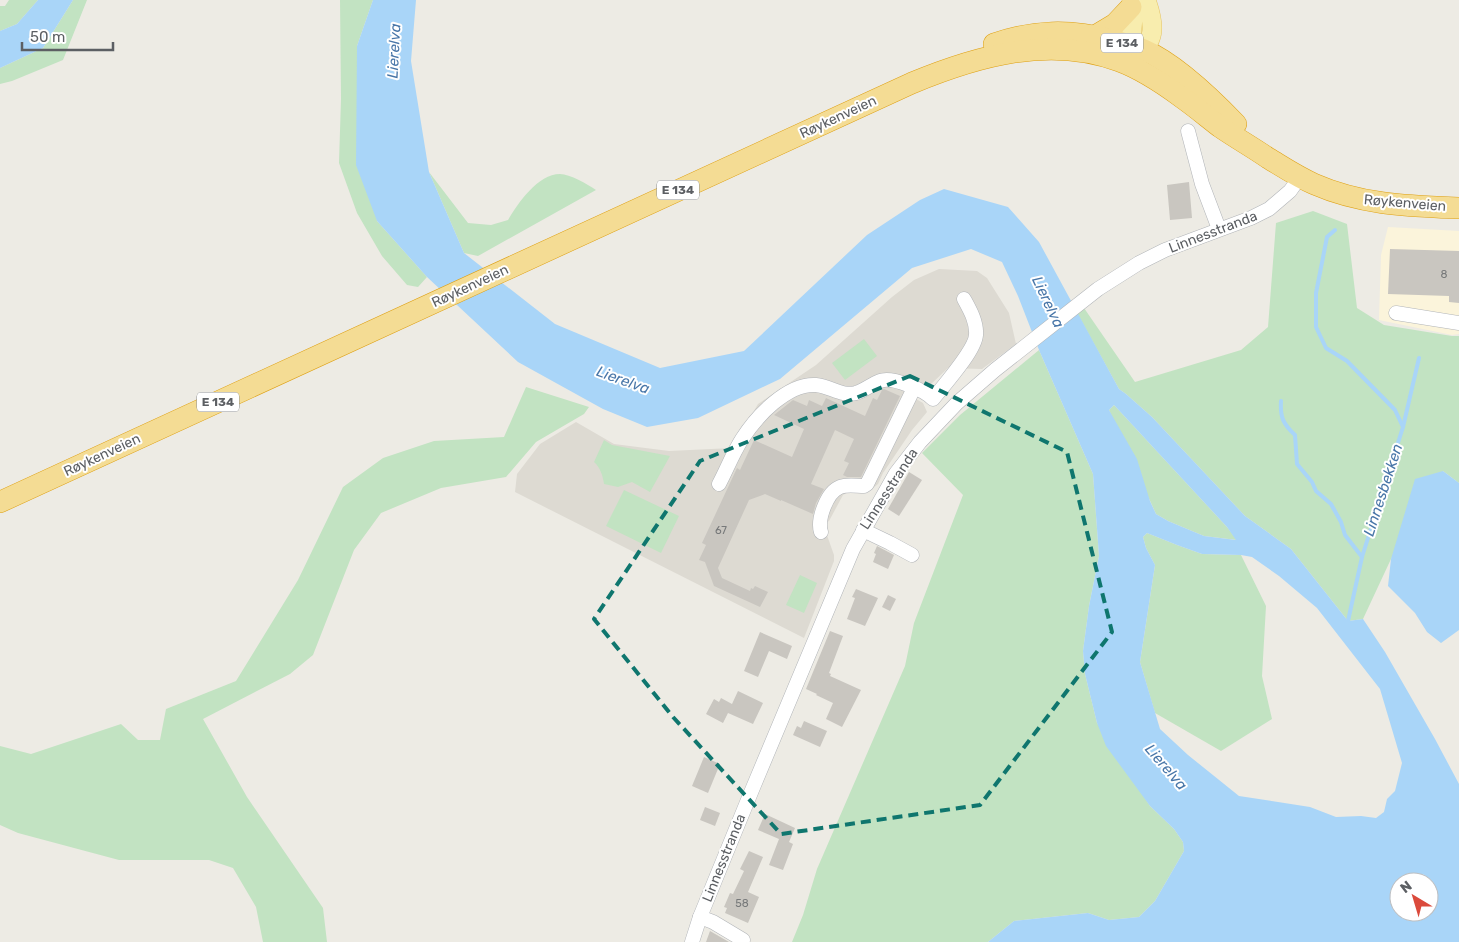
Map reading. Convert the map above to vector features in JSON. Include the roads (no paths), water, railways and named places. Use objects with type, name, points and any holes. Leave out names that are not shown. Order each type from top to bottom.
[{"type":"highway","name":"E 134","points":[[1096,36],[1115,24],[1136,2]]},
{"type":"highway","name":"Røykenveien","points":[[0,502],[940,71],[983,49],[1021,36],[1046,32],[1072,32],[1096,36],[1134,53],[1166,63],[1230,117],[1271,160],[1300,177],[1338,194],[1378,203],[1459,208]]},
{"type":"highway","name":"Røykenveien","points":[[940,71],[1010,52],[1053,50],[1082,52],[1110,58],[1134,53]]},
{"type":"main road","points":[[1134,53],[1152,36],[1153,24],[1136,2]]},
{"type":"street","points":[[1188,131],[1202,184],[1219,229]]},
{"type":"street","name":"Linnesstranda","points":[[692,942],[700,917],[853,548],[896,473],[920,442],[957,403],[1098,289],[1165,250],[1269,209],[1290,192],[1300,177]]},
{"type":"street","points":[[720,484],[742,439],[755,422],[782,396],[799,388],[817,385],[846,394],[855,393],[882,380],[894,380],[928,394],[933,399],[972,348],[976,338],[974,319],[964,299]]},
{"type":"street","points":[[1396,313],[1459,323]]},
{"type":"street","points":[[821,532],[821,519],[829,496],[839,487],[864,486],[867,484],[914,388]]},
{"type":"street","points":[[863,530],[912,555]]},
{"type":"street","points":[[700,917],[713,922],[743,940]]},
{"type":"water","points":[[38,0],[73,0],[43,48],[0,68],[0,31],[17,24]]},
{"type":"water","name":"Lierelva","points":[[373,0],[416,0],[411,61],[429,172],[464,253],[555,324],[660,368],[744,351],[867,235],[920,200],[944,189],[1008,207],[1039,242],[1119,389],[1152,417],[1245,516],[1291,549],[1348,621],[1363,619],[1385,652],[1459,784],[1459,942],[988,942],[1014,921],[1088,913],[1109,920],[1139,917],[1155,901],[1184,851],[1183,842],[1174,829],[1150,806],[1106,746],[1097,723],[1085,674],[1083,651],[1089,606],[1099,556],[1093,474],[1002,262],[971,249],[912,268],[780,379],[698,418],[647,427],[603,409],[518,362],[427,277],[377,221],[356,165],[357,46]],"holes":[[[1114,405],[1227,527],[1236,540],[1204,536],[1156,514],[1137,459],[1109,410]],[[1147,533],[1202,554],[1252,557],[1279,576],[1317,608],[1380,689],[1402,763],[1395,791],[1387,799],[1384,812],[1376,818],[1361,816],[1336,817],[1310,807],[1239,796],[1188,755],[1160,729],[1140,662],[1155,565],[1146,548],[1143,537]]]},
{"type":"water","points":[[1443,471],[1459,483],[1459,630],[1441,643],[1427,632],[1415,613],[1388,586],[1391,559],[1415,479]]},
{"type":"waterway","points":[[1335,230],[1327,237],[1316,293],[1316,327],[1326,348],[1347,361],[1395,410],[1403,427]]},
{"type":"waterway","name":"Linnesbekken","points":[[1348,621],[1362,557],[1403,427],[1419,358]]},
{"type":"waterway","points":[[1281,401],[1283,420],[1295,435],[1297,464],[1312,482],[1316,491],[1331,504],[1341,522],[1345,535],[1362,557]]}]
